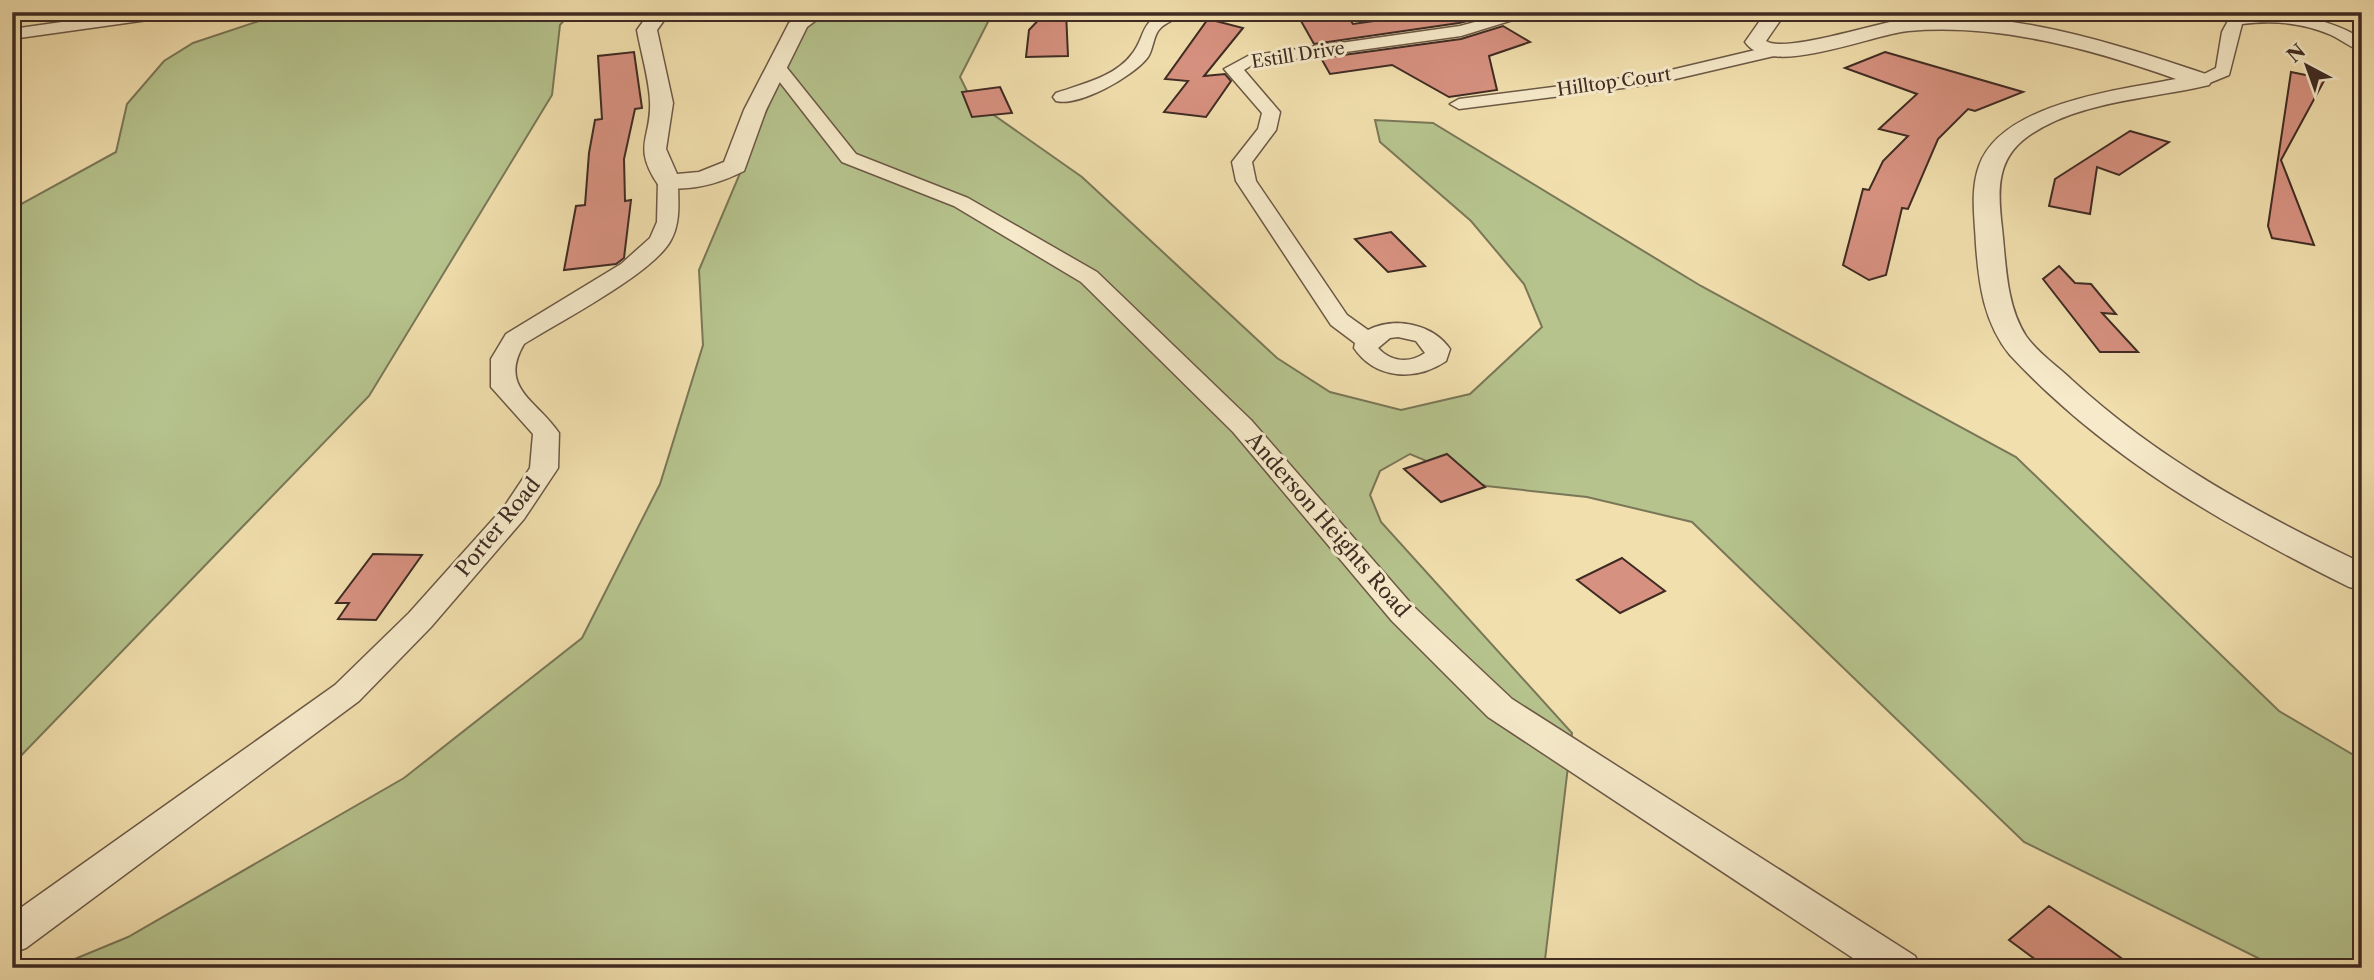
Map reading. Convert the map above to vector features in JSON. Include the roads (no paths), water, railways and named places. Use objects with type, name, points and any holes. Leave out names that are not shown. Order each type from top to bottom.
[{"type":"street","points":[[12,33],[169,12]]},
{"type":"street","name":"Porter Road","points":[[12,936],[347,693],[420,620],[514,513],[544,468],[546,433],[505,387],[503,359],[515,340],[629,269],[660,241],[668,222],[668,181],[654,149],[662,103],[647,30],[660,12]]},
{"type":"street","points":[[668,181],[696,180],[735,166],[755,110],[799,23],[817,12]]},
{"type":"street","points":[[1062,97],[1126,70],[1139,57],[1147,32],[1156,22],[1177,12]]},
{"type":"street","name":"Estill Drive","points":[[1367,341],[1339,320],[1246,180],[1242,162],[1267,130],[1272,112],[1233,69],[1248,61],[1461,30],[1531,12]]},
{"type":"street","points":[[1776,12],[1755,42],[1768,52],[1795,49],[1877,28],[1910,24],[1978,26],[2076,40],[2202,80]]},
{"type":"street","points":[[2362,46],[2340,34],[2289,20],[2265,16],[2236,20],[2229,31],[2229,58],[2223,71],[2202,80],[2061,112],[2028,126],[2002,145],[1985,186],[1994,297],[2013,338],[2072,399],[2137,453],[2236,517],[2362,578]]},
{"type":"street","name":"Hilltop Court","points":[[1459,104],[1674,74],[1740,61],[1768,52]]},
{"type":"street","name":"Anderson Heights Road","points":[[777,66],[849,158],[961,202],[1089,277],[1242,426],[1403,614],[1500,708],[1901,968]]}]
